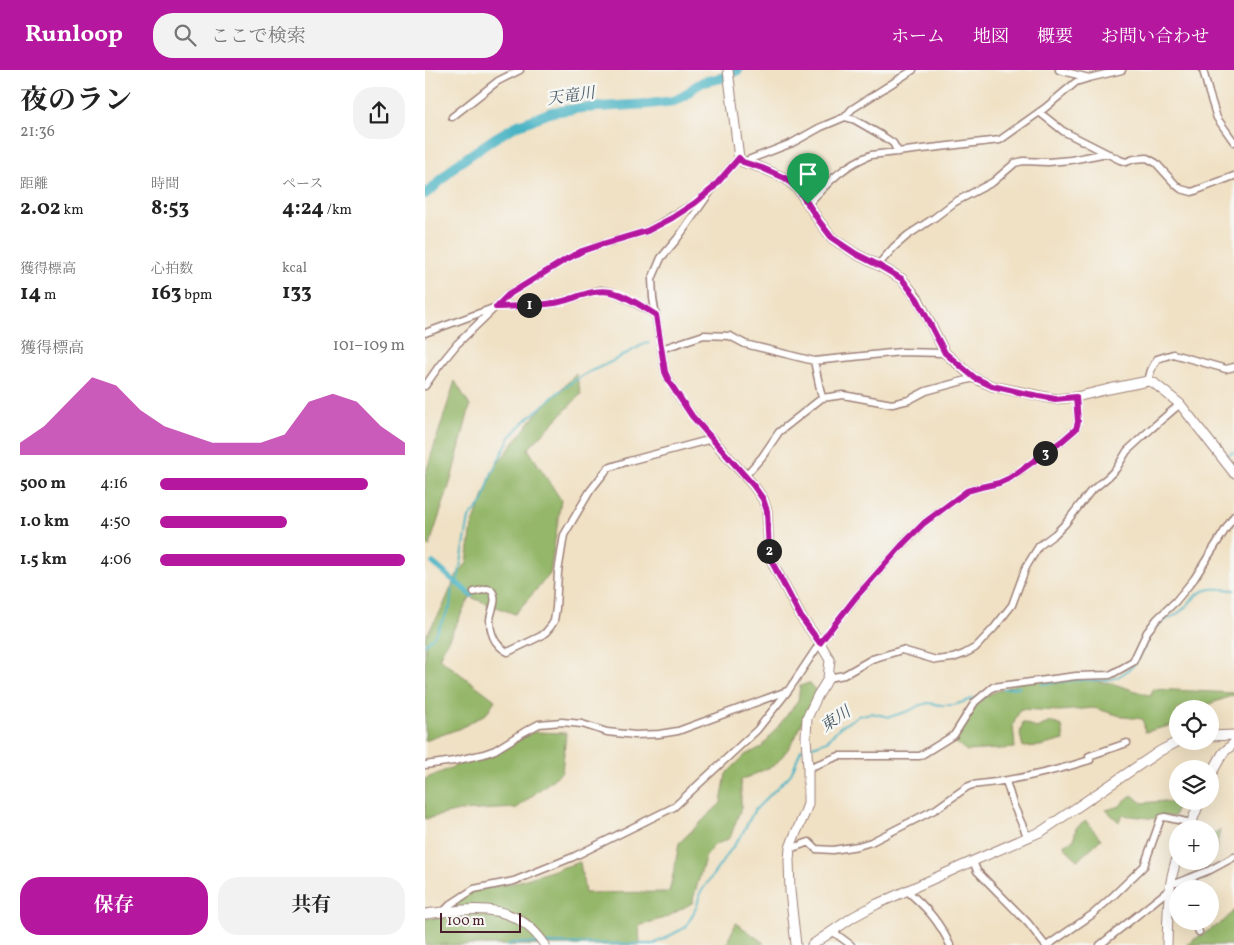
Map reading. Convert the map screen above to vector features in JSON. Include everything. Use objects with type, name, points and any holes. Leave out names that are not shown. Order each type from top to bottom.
[{"type":"street","points":[[452,117],[498,81],[520,70]]},
{"type":"street","points":[[425,386],[457,344],[508,295],[582,251],[647,231],[695,203],[741,160],[792,144],[821,127],[845,117],[852,109],[913,70]]},
{"type":"street","points":[[1059,70],[1089,78]]},
{"type":"street","points":[[808,204],[841,170],[858,160],[898,152],[1000,140],[1076,82],[1122,70]]},
{"type":"street","points":[[1203,70],[1217,118],[1234,142]]},
{"type":"street","points":[[728,75],[741,160]]},
{"type":"street","points":[[1039,112],[1063,131],[1120,160],[1126,162],[1147,158],[1157,164],[1175,185],[1181,189],[1192,192],[1234,176]]},
{"type":"street","points":[[845,117],[855,120],[881,135],[893,143],[898,152]]},
{"type":"street","points":[[878,265],[908,235],[955,202],[993,182],[1015,164],[1023,161],[1049,162],[1109,154]]},
{"type":"street","points":[[741,160],[785,178],[798,189],[832,238],[856,254],[902,279],[917,299],[945,353],[975,378],[992,386],[1055,399],[1076,397],[1148,381],[1154,383],[1180,404],[1234,473]]},
{"type":"street","points":[[713,188],[677,239],[661,258],[652,279],[653,298],[665,372],[670,383],[692,416],[763,499],[767,511],[769,552],[773,564],[801,617],[830,660],[828,678],[807,718],[809,795],[804,814],[790,849],[790,891],[796,945]]},
{"type":"street","points":[[425,333],[496,307],[556,302],[600,290],[613,292],[656,315]]},
{"type":"street","points":[[661,349],[704,335],[731,336],[745,344],[814,361],[901,352],[945,353]]},
{"type":"street","points":[[1148,381],[1157,359],[1173,354],[1226,369],[1234,368]]},
{"type":"street","points":[[814,361],[822,398]]},
{"type":"street","points":[[745,476],[762,457],[779,432],[822,398],[843,395],[892,404],[909,400],[926,391],[975,378]]},
{"type":"street","points":[[444,911],[451,904],[474,889],[514,881],[573,857],[674,806],[757,730],[788,691],[820,643],[856,597],[924,523],[967,491],[999,483],[1010,478],[1076,429],[1078,422],[1076,397]]},
{"type":"street","points":[[828,678],[844,675],[872,659],[902,650],[936,660],[953,658],[975,648],[1012,605],[1026,567],[1039,546],[1060,529],[1090,492],[1116,469],[1127,451],[1180,404]]},
{"type":"street","points":[[474,592],[487,589],[493,592],[494,604],[490,620],[491,633],[498,644],[506,651],[508,652],[541,636],[554,621],[558,572],[564,535],[590,491],[607,468],[712,439]]},
{"type":"street","points":[[808,768],[839,756],[921,756],[954,735],[975,702],[993,687],[1076,676],[1110,675],[1133,662],[1147,632],[1194,579],[1234,516]]},
{"type":"street","points":[[425,765],[484,754],[495,750],[539,724],[562,722],[582,724],[607,732],[635,735],[659,734],[678,730],[788,691]]},
{"type":"street","points":[[1219,735],[1234,734]]},
{"type":"street","points":[[790,849],[809,842],[819,850],[833,850],[871,842],[936,809],[972,785],[1006,781],[1090,760],[1089,756],[1127,743]]},
{"type":"street","points":[[1219,760],[1223,753],[1234,744]]},
{"type":"street","points":[[812,945],[853,917],[877,904],[1042,831],[1169,746]]},
{"type":"street","points":[[1006,781],[1013,804],[1028,838]]},
{"type":"street","points":[[973,861],[977,871],[1028,923],[1046,945],[1093,914],[1144,866],[1161,818],[1165,817],[1173,820]]},
{"type":"street","points":[[1188,880],[1234,857]]},
{"type":"street","points":[[906,890],[924,906],[950,945]]},
{"type":"street","points":[[1100,945],[1169,891]]},
{"type":"street","points":[[425,914],[477,908],[506,913],[531,928],[545,945]]},
{"type":"street","points":[[1167,945],[1169,930]]},
{"type":"street","points":[[832,931],[851,945]]},
{"type":"green space","points":[[576,374],[581,394],[528,449],[561,500],[550,574],[515,614],[470,597],[439,658],[495,700],[487,713],[461,728],[425,741],[425,637],[442,609],[456,576],[467,563],[472,526],[495,467],[536,414]]},
{"type":"green space","points":[[455,381],[470,406],[451,480],[429,547],[425,543],[425,475]]},
{"type":"green space","points":[[1039,675],[1111,683],[1151,696],[1153,689],[1234,693],[1234,695],[1219,700],[1169,700],[1169,726],[1145,732],[1143,719],[1124,717],[1094,708],[1060,711],[1020,709],[1013,725],[1015,748],[967,751],[952,740],[967,709],[990,694]]},
{"type":"green space","points":[[809,683],[816,691],[798,732],[788,749],[775,765],[741,780],[741,808],[730,838],[713,846],[705,858],[692,903],[667,917],[639,926],[640,945],[425,945],[425,918],[445,918],[455,902],[474,890],[514,883],[580,862],[585,893],[669,892],[679,843],[721,803],[726,774],[745,755],[762,747],[798,701],[800,686]]},
{"type":"green space","points":[[1023,722],[1036,728],[1051,722],[1062,726],[1064,740],[1040,746],[1023,747],[1020,734]]},
{"type":"green space","points":[[534,732],[566,733],[562,772],[517,808],[459,811],[425,819],[425,779]]},
{"type":"green space","points":[[1132,795],[1142,803],[1169,802],[1169,810],[1176,810],[1174,817],[1161,815],[1157,819],[1122,815],[1119,822],[1106,810],[1120,806]]},
{"type":"green space","points":[[1086,821],[1101,839],[1078,860],[1065,848],[1064,844],[1074,840],[1076,828]]},
{"type":"green space","points":[[1234,910],[1234,945],[1187,944],[1210,930],[1219,930],[1219,924]]},
{"type":"green space","points":[[736,923],[764,943],[762,945],[726,945]]},
{"type":"waterway","name":"天竜川","points":[[425,194],[456,165],[516,126],[552,112],[674,101],[703,82],[726,77],[738,70]]},
{"type":"waterway","points":[[425,644],[434,636],[450,607],[452,588],[458,579],[469,518],[483,502],[491,475],[510,437],[526,420],[574,381],[649,343]]},
{"type":"waterway","points":[[1225,456],[1234,452]]},
{"type":"waterway","points":[[433,563],[471,595]]},
{"type":"waterway","name":"東川","points":[[1042,684],[1076,680],[1105,680],[1121,675],[1133,666],[1154,629],[1181,611],[1196,596],[1203,591],[1214,589],[1234,590]]},
{"type":"waterway","name":"東川","points":[[1003,689],[1020,687]]},
{"type":"waterway","name":"東川","points":[[810,747],[827,741],[840,727],[858,716],[871,713],[889,717],[928,703],[954,705],[975,698]]},
{"type":"waterway","name":"東川","points":[[546,943],[654,944],[686,927],[697,906],[700,893],[742,834],[754,811],[791,774],[803,749]]},
{"type":"waterway","name":"東川","points":[[508,945],[511,943],[539,943]]},
{"type":"route","points":[[739,158],[743,162],[785,178],[798,189],[808,204],[832,238],[856,254],[902,279],[917,299],[945,353],[975,378],[992,386],[1023,393],[1055,399],[1076,397],[1078,422],[1076,429],[1062,441],[1010,478],[999,483],[967,491],[924,523],[856,597],[820,643],[801,617],[773,564],[769,552],[767,511],[763,499],[753,485],[692,416],[670,383],[665,372],[656,315],[613,292],[600,290],[556,302],[496,307],[508,295],[582,251],[647,231],[672,218],[713,188],[739,158]]}]
